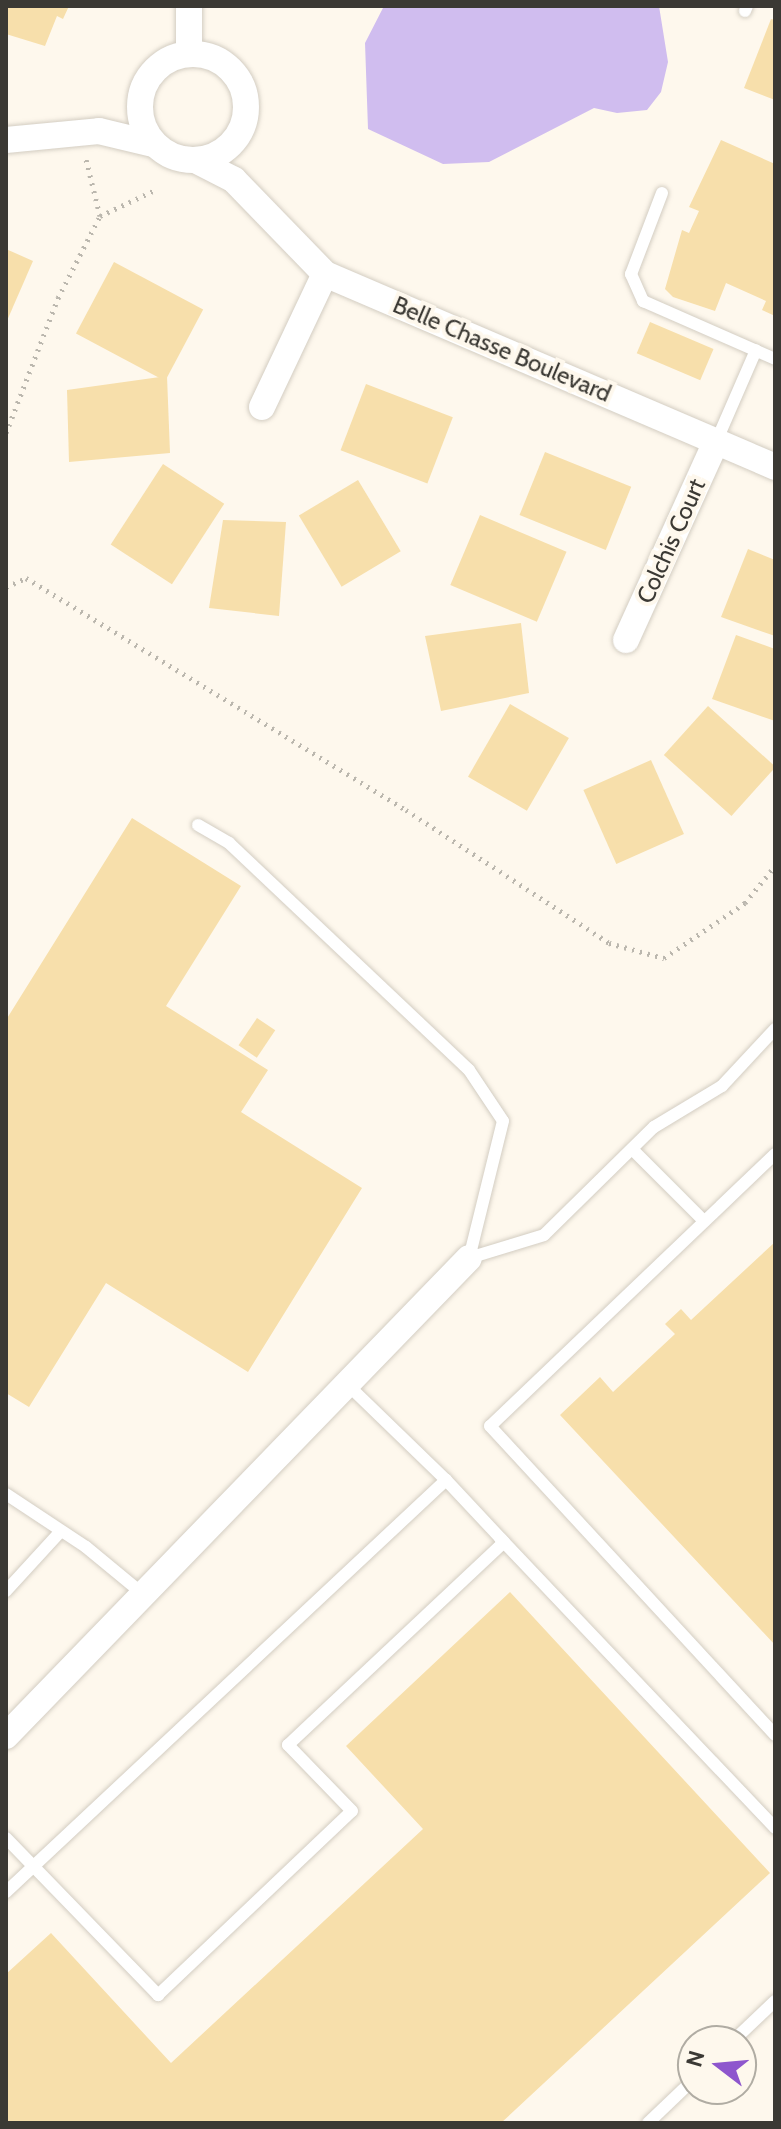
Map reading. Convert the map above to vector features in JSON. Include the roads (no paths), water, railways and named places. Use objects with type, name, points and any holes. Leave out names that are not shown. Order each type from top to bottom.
[{"type":"street","points":[[189,6],[189,53]]},
{"type":"street","name":"Belle Chasse Boulevard","points":[[89,132],[140,102],[147,80],[160,65],[189,53],[208,55],[230,67],[242,84],[247,100],[237,166],[251,199]]},
{"type":"street","points":[[140,102],[141,121],[153,144]]},
{"type":"street","name":"Belle Chasse Boulevard","points":[[6,140],[89,132],[153,144],[173,158],[199,162],[234,180],[325,274],[775,467]]},
{"type":"street","points":[[199,162],[225,152],[241,132]]},
{"type":"street","points":[[262,407],[325,274]]},
{"type":"street","name":"Colchis Court","points":[[626,640],[716,442]]},
{"type":"street","points":[[6,1736],[469,1258]]},
{"type":"lane","points":[[662,193],[631,274],[643,301],[775,359]]},
{"type":"lane","points":[[716,442],[756,350]]},
{"type":"lane","points":[[198,825],[229,843],[469,1070],[503,1121],[469,1258]]},
{"type":"lane","points":[[469,1258],[544,1235],[654,1127],[722,1086],[775,1029]]},
{"type":"lane","points":[[632,1149],[704,1221]]},
{"type":"lane","points":[[775,1154],[490,1426],[775,1735]]},
{"type":"lane","points":[[347,1384],[446,1480],[775,1828]]},
{"type":"lane","points":[[6,1892],[446,1480]]},
{"type":"lane","points":[[6,1494],[61,1531],[143,1594]]},
{"type":"lane","points":[[6,1591],[61,1531]]},
{"type":"lane","points":[[6,1838],[158,1995],[352,1811],[288,1745],[504,1542],[500,1538]]},
{"type":"lane","points":[[750,2025],[775,2001]]},
{"type":"lane","points":[[648,2123],[677,2095]]}]
